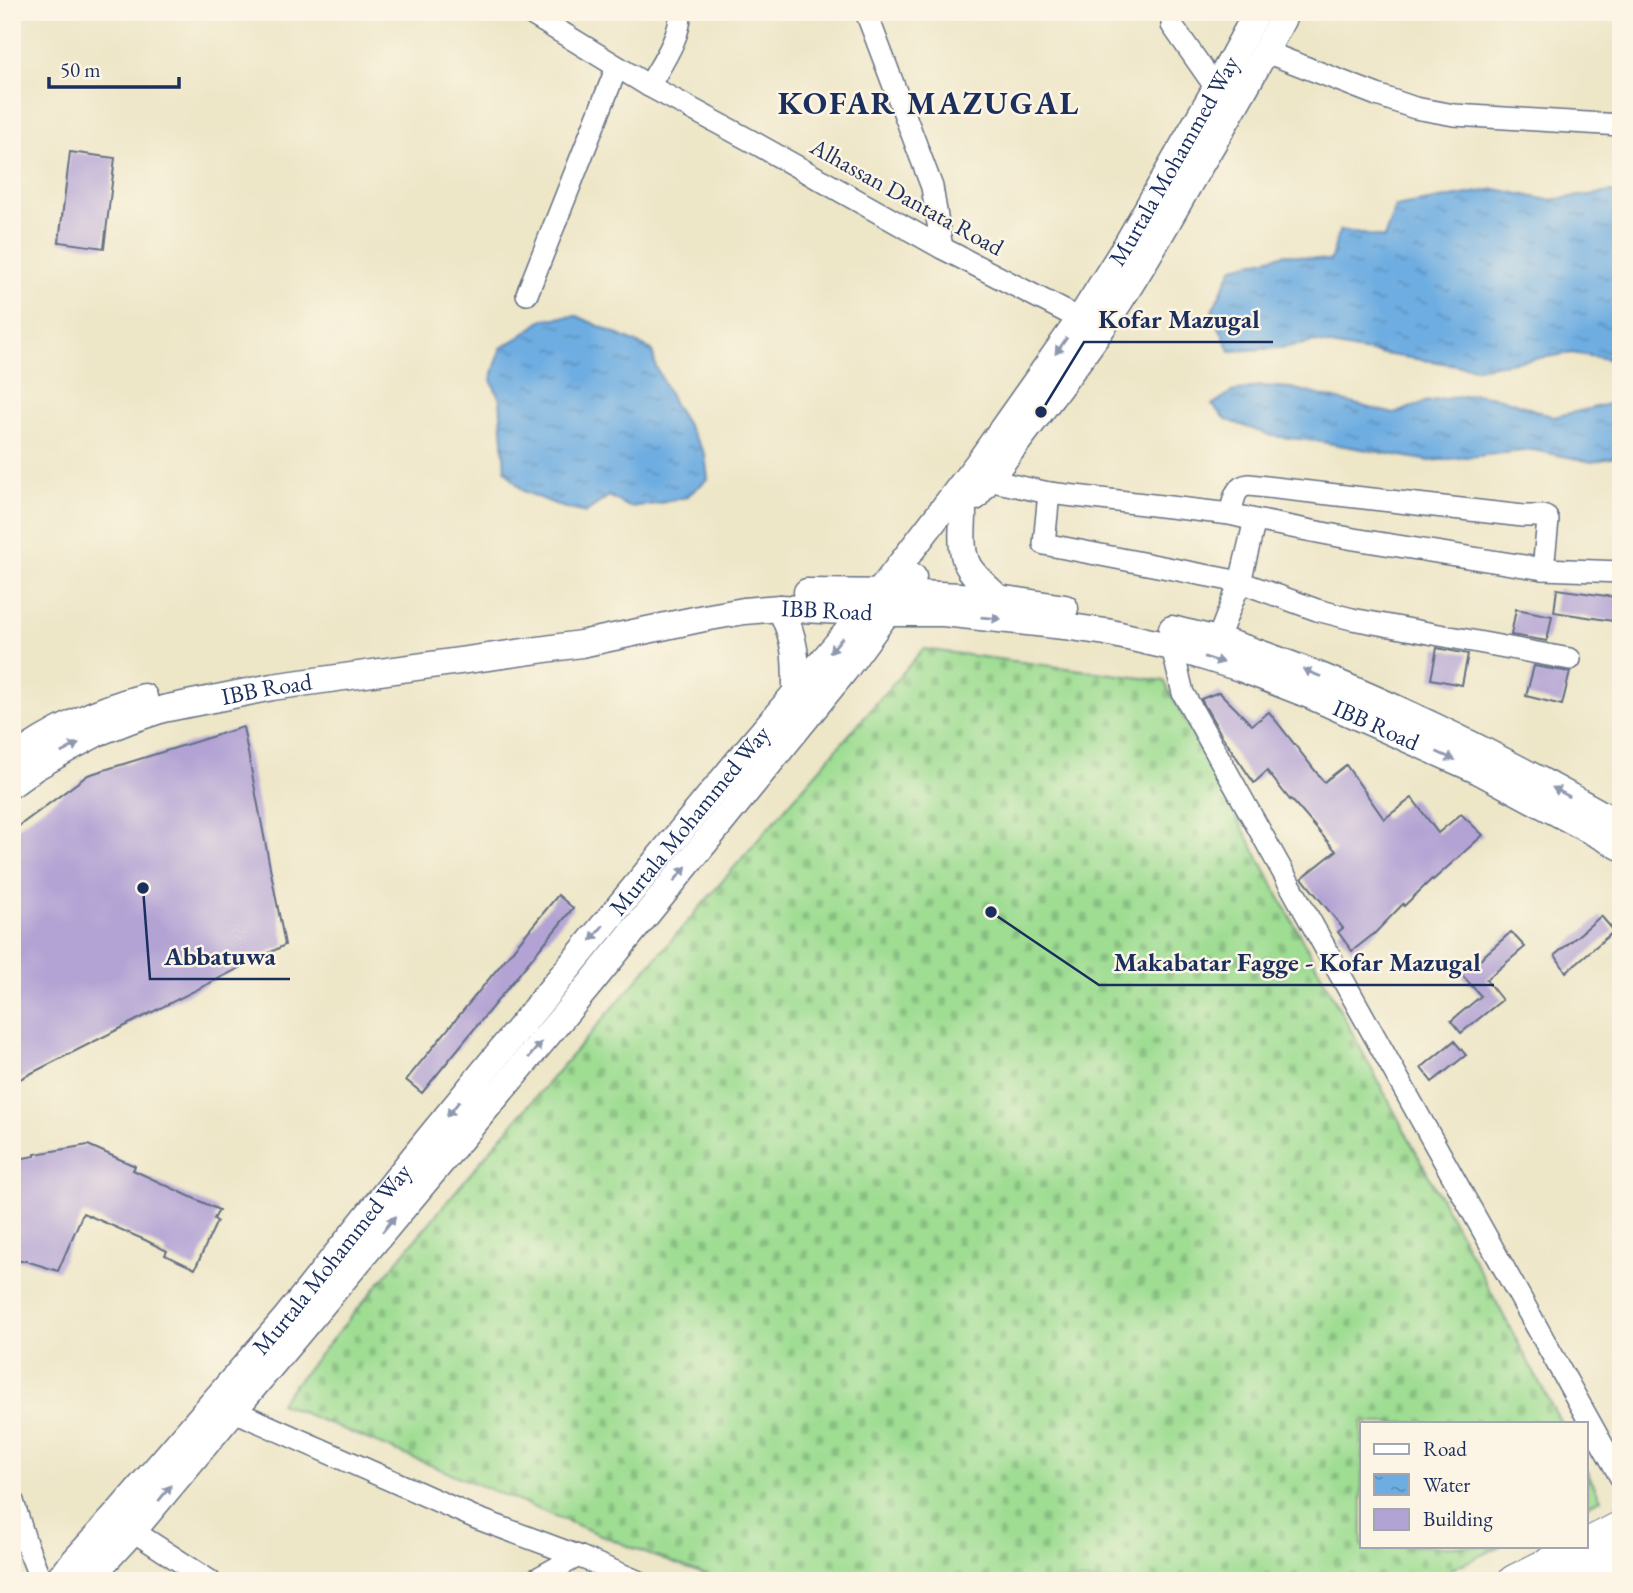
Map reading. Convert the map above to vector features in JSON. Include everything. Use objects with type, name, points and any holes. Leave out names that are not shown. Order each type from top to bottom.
[{"type":"highway","points":[[1588,1544],[1621,1527]]},
{"type":"highway","points":[[1514,1581],[1579,1548]]},
{"type":"highway","points":[[1573,1581],[1621,1557]]},
{"type":"main road","name":"Murtala Mohammed Way","points":[[87,1581],[133,1531],[232,1410],[796,692],[883,603],[963,512],[1041,413],[1090,326],[1127,244],[1257,12]]},
{"type":"main road","name":"Murtala Mohammed Way","points":[[57,1581],[738,803],[845,670],[883,603],[979,462],[1142,265],[1266,52],[1286,12]]},
{"type":"main road","points":[[963,512],[964,556],[970,568],[998,598]]},
{"type":"main road","name":"IBB Road","points":[[12,760],[69,726],[131,701],[187,687],[272,669],[598,623],[727,597],[789,592],[943,613],[1051,624],[1106,632],[1172,647],[1240,668],[1322,700],[1479,771],[1621,847]]},
{"type":"main road","name":"IBB Road","points":[[12,784],[34,768],[97,733],[163,709],[272,687],[580,644],[744,611],[998,598],[1114,616],[1241,647],[1310,672],[1442,731],[1621,825]]},
{"type":"main road","points":[[780,608],[792,635],[796,656],[796,692]]},
{"type":"street","name":"Alhassan Dantata Road","points":[[528,12],[649,86],[942,248],[1090,326]]},
{"type":"street","points":[[649,86],[676,36],[681,21],[680,12]]},
{"type":"street","points":[[866,12],[932,187],[942,248]]},
{"type":"street","points":[[1175,17],[1216,88]]},
{"type":"street","points":[[1266,52],[1377,95],[1428,110],[1454,115],[1621,125]]},
{"type":"street","points":[[527,294],[617,67]]},
{"type":"street","points":[[988,480],[1049,493],[1230,514],[1354,539],[1543,569],[1621,572]]},
{"type":"street","points":[[1230,514],[1238,489],[1249,485],[1543,516],[1548,521],[1543,569]]},
{"type":"street","points":[[1049,493],[1044,544],[1240,583],[1317,610],[1352,619],[1570,659]]},
{"type":"street","points":[[1217,641],[1240,583],[1255,520]]},
{"type":"street","points":[[1172,647],[1182,693],[1621,1478]]},
{"type":"street","points":[[232,1410],[476,1518],[637,1581]]},
{"type":"street","points":[[12,1498],[41,1581]]},
{"type":"street","points":[[133,1531],[210,1581]]},
{"type":"street","points":[[533,1581],[578,1556]]},
{"type":"green space","points":[[923,649],[1164,681],[1560,1422],[1360,1422],[1360,1548],[1497,1548],[1426,1581],[723,1581],[645,1553],[279,1403],[496,1143]]},
{"type":"green space","points":[[1588,1474],[1601,1499],[1588,1505]]},
{"type":"water","points":[[1496,189],[1548,200],[1621,191],[1621,361],[1572,353],[1476,368],[1316,342],[1280,348],[1230,351],[1212,311],[1233,267],[1286,254],[1330,261],[1340,230],[1384,238],[1395,207]]},
{"type":"water","points":[[577,316],[652,350],[656,367],[674,404],[705,454],[708,479],[686,497],[629,507],[609,496],[585,513],[523,491],[505,470],[500,399],[491,380],[501,348],[544,319]]},
{"type":"water","points":[[1261,386],[1291,388],[1394,414],[1425,402],[1475,394],[1501,398],[1554,417],[1621,401],[1621,456],[1592,462],[1533,450],[1430,461],[1272,436],[1227,420],[1212,405],[1232,392]]},
{"type":"building","points":[[70,152],[115,158],[104,248],[59,242]]},
{"type":"building","points":[[1557,589],[1621,598],[1620,622],[1554,612]]},
{"type":"building","points":[[1516,609],[1552,616],[1547,641],[1511,635]]},
{"type":"building","points":[[1437,648],[1468,654],[1462,685],[1431,679]]},
{"type":"building","points":[[1534,666],[1570,672],[1562,705],[1526,696]]},
{"type":"building","points":[[1219,692],[1252,725],[1269,712],[1324,782],[1346,765],[1384,819],[1412,798],[1438,833],[1461,814],[1483,835],[1352,951],[1338,932],[1343,928],[1302,878],[1336,851],[1267,771],[1254,783],[1201,699]]},
{"type":"building","points":[[243,727],[285,945],[12,1083],[12,831],[88,775]]},
{"type":"building","points":[[558,895],[573,908],[422,1093],[406,1080]]},
{"type":"building","points":[[1601,916],[1614,931],[1566,972],[1555,955]]},
{"type":"building","points":[[1511,932],[1525,947],[1486,980],[1502,1000],[1461,1033],[1451,1021],[1481,996],[1462,975]]},
{"type":"building","points":[[1454,1041],[1466,1055],[1432,1082],[1421,1068]]},
{"type":"building","points":[[88,1145],[135,1166],[133,1170],[219,1210],[214,1219],[217,1221],[195,1269],[165,1255],[167,1251],[145,1240],[83,1213],[58,1271],[26,1261],[12,1261],[12,1160]]},
{"type":"place","name":"Kofar Mazugal","points":[[1041,412]]},
{"type":"place","name":"Abbatuwa","points":[[143,888]]},
{"type":"place","name":"Makabatar Fagge - Kofar Mazugal","points":[[991,912]]},
{"type":"district","name":"KOFAR MAZUGAL","points":[[929,103]]}]
